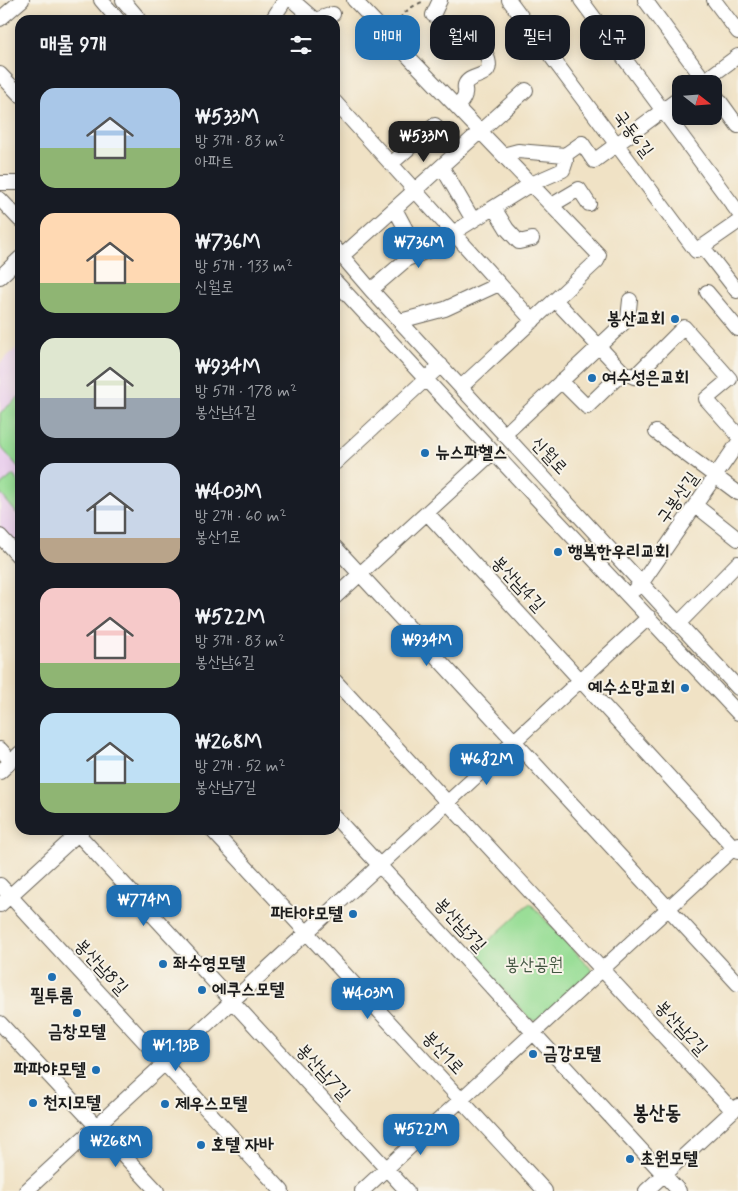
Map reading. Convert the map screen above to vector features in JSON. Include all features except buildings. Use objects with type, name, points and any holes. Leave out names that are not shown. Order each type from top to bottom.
[{"type":"street","points":[[101,0],[114,15]]},
{"type":"street","points":[[123,0],[136,15]]},
{"type":"street","points":[[275,15],[285,0]]},
{"type":"street","points":[[292,0],[309,15]]},
{"type":"street","points":[[354,0],[368,15]]},
{"type":"street","name":"국동6길","points":[[509,0],[696,251],[702,246]]},
{"type":"street","points":[[581,0],[738,212]]},
{"type":"street","points":[[646,0],[698,75]]},
{"type":"street","points":[[714,0],[738,32]]},
{"type":"street","points":[[0,20],[16,1]]},
{"type":"street","points":[[714,75],[738,56]]},
{"type":"street","points":[[411,60],[596,251],[599,257],[597,261],[461,388]]},
{"type":"street","points":[[457,107],[465,96],[467,83],[488,70],[488,60]]},
{"type":"street","points":[[0,74],[15,90]]},
{"type":"street","points":[[340,251],[415,191],[526,90]]},
{"type":"street","points":[[503,155],[518,150],[565,155],[582,144],[594,161],[672,104]]},
{"type":"street","points":[[722,104],[738,126]]},
{"type":"street","points":[[340,108],[533,321]]},
{"type":"street","points":[[391,164],[435,125]]},
{"type":"street","points":[[371,290],[407,259],[430,250],[453,233],[531,184],[563,170],[566,161],[565,155]]},
{"type":"street","points":[[442,166],[473,220]]},
{"type":"street","points":[[0,183],[15,183]]},
{"type":"street","points":[[552,205],[579,188],[589,204]]},
{"type":"street","points":[[0,199],[15,215]]},
{"type":"street","points":[[395,208],[419,254]]},
{"type":"street","points":[[494,208],[507,229],[520,242],[532,240]]},
{"type":"street","points":[[738,222],[702,246],[738,291]]},
{"type":"street","name":"신월로","points":[[340,253],[371,290],[738,688]]},
{"type":"street","points":[[0,277],[15,263]]},
{"type":"street","points":[[400,321],[445,309],[499,284]]},
{"type":"street","points":[[340,285],[738,713]]},
{"type":"street","points":[[707,292],[738,328]]},
{"type":"street","points":[[555,300],[623,372],[634,378],[684,327],[730,379],[706,399],[738,435]]},
{"type":"street","points":[[504,435],[628,319],[630,300]]},
{"type":"street","points":[[340,458],[441,365]]},
{"type":"street","points":[[562,381],[587,407],[623,372]]},
{"type":"street","points":[[656,432],[738,493]]},
{"type":"street","name":"구봉산길","points":[[628,596],[641,584],[738,443]]},
{"type":"street","points":[[340,592],[493,452]]},
{"type":"street","points":[[696,504],[738,539]]},
{"type":"street","name":"봉산남4길","points":[[427,513],[581,680]]},
{"type":"street","points":[[0,536],[15,552]]},
{"type":"street","points":[[340,552],[738,984]]},
{"type":"street","points":[[678,624],[738,563]]},
{"type":"street","points":[[26,1191],[649,617]]},
{"type":"street","points":[[362,1191],[668,908],[737,847],[581,680]]},
{"type":"street","points":[[340,686],[602,970]]},
{"type":"street","points":[[0,749],[15,756]]},
{"type":"street","points":[[0,772],[15,758]]},
{"type":"street","points":[[340,822],[380,865]]},
{"type":"street","points":[[5,901],[77,835]]},
{"type":"street","points":[[83,835],[232,1001]]},
{"type":"street","name":"봉산1로","points":[[217,835],[545,1191]]},
{"type":"street","name":"봉산남3길","points":[[380,865],[534,1033]]},
{"type":"street","name":"봉산남8길","points":[[0,885],[5,901],[164,1064]]},
{"type":"street","name":"봉산남2길","points":[[602,970],[735,1109]]},
{"type":"street","name":"봉산남7길","points":[[232,1001],[407,1191]]},
{"type":"street","points":[[0,1023],[157,1191]]},
{"type":"street","points":[[534,1033],[680,1191]]},
{"type":"street","points":[[164,1064],[282,1191]]},
{"type":"street","points":[[646,1191],[735,1109]]},
{"type":"path","points":[[403,15],[417,4],[426,1],[431,0],[437,6]]},
{"type":"shaded area","points":[[15,350],[15,545],[0,528],[0,363]]},
{"type":"green space","points":[[15,400],[15,463],[0,446],[0,413]]},
{"type":"green space","points":[[13,475],[15,478],[15,511],[0,493],[0,486]]},
{"type":"green space","name":"봉산공원","points":[[530,903],[593,971],[539,1021],[531,1020],[472,956]]},
{"type":"place","name":"봉산교회","points":[[675,319]]},
{"type":"place","name":"여수성은교회","points":[[592,378]]},
{"type":"place","name":"뉴스파헬스","points":[[425,453]]},
{"type":"place","name":"행복한우리교회","points":[[558,552]]},
{"type":"place","name":"예수소망교회","points":[[685,688]]},
{"type":"place","name":"파타야모텔","points":[[353,914]]},
{"type":"place","name":"좌수영모텔","points":[[163,964]]},
{"type":"place","name":"필투룸","points":[[52,977]]},
{"type":"place","name":"에쿠스모텔","points":[[202,990]]},
{"type":"place","name":"금창모텔","points":[[77,1013]]},
{"type":"place","name":"금강모텔","points":[[533,1054]]},
{"type":"place","name":"파파야모텔","points":[[96,1070]]},
{"type":"place","name":"천지모텔","points":[[33,1103]]},
{"type":"place","name":"제우스모텔","points":[[165,1104]]},
{"type":"place","name":"호텔 자바","points":[[201,1145]]},
{"type":"place","name":"초원모텔","points":[[630,1159]]},
{"type":"district","name":"봉산동","points":[[657,1113]]}]
